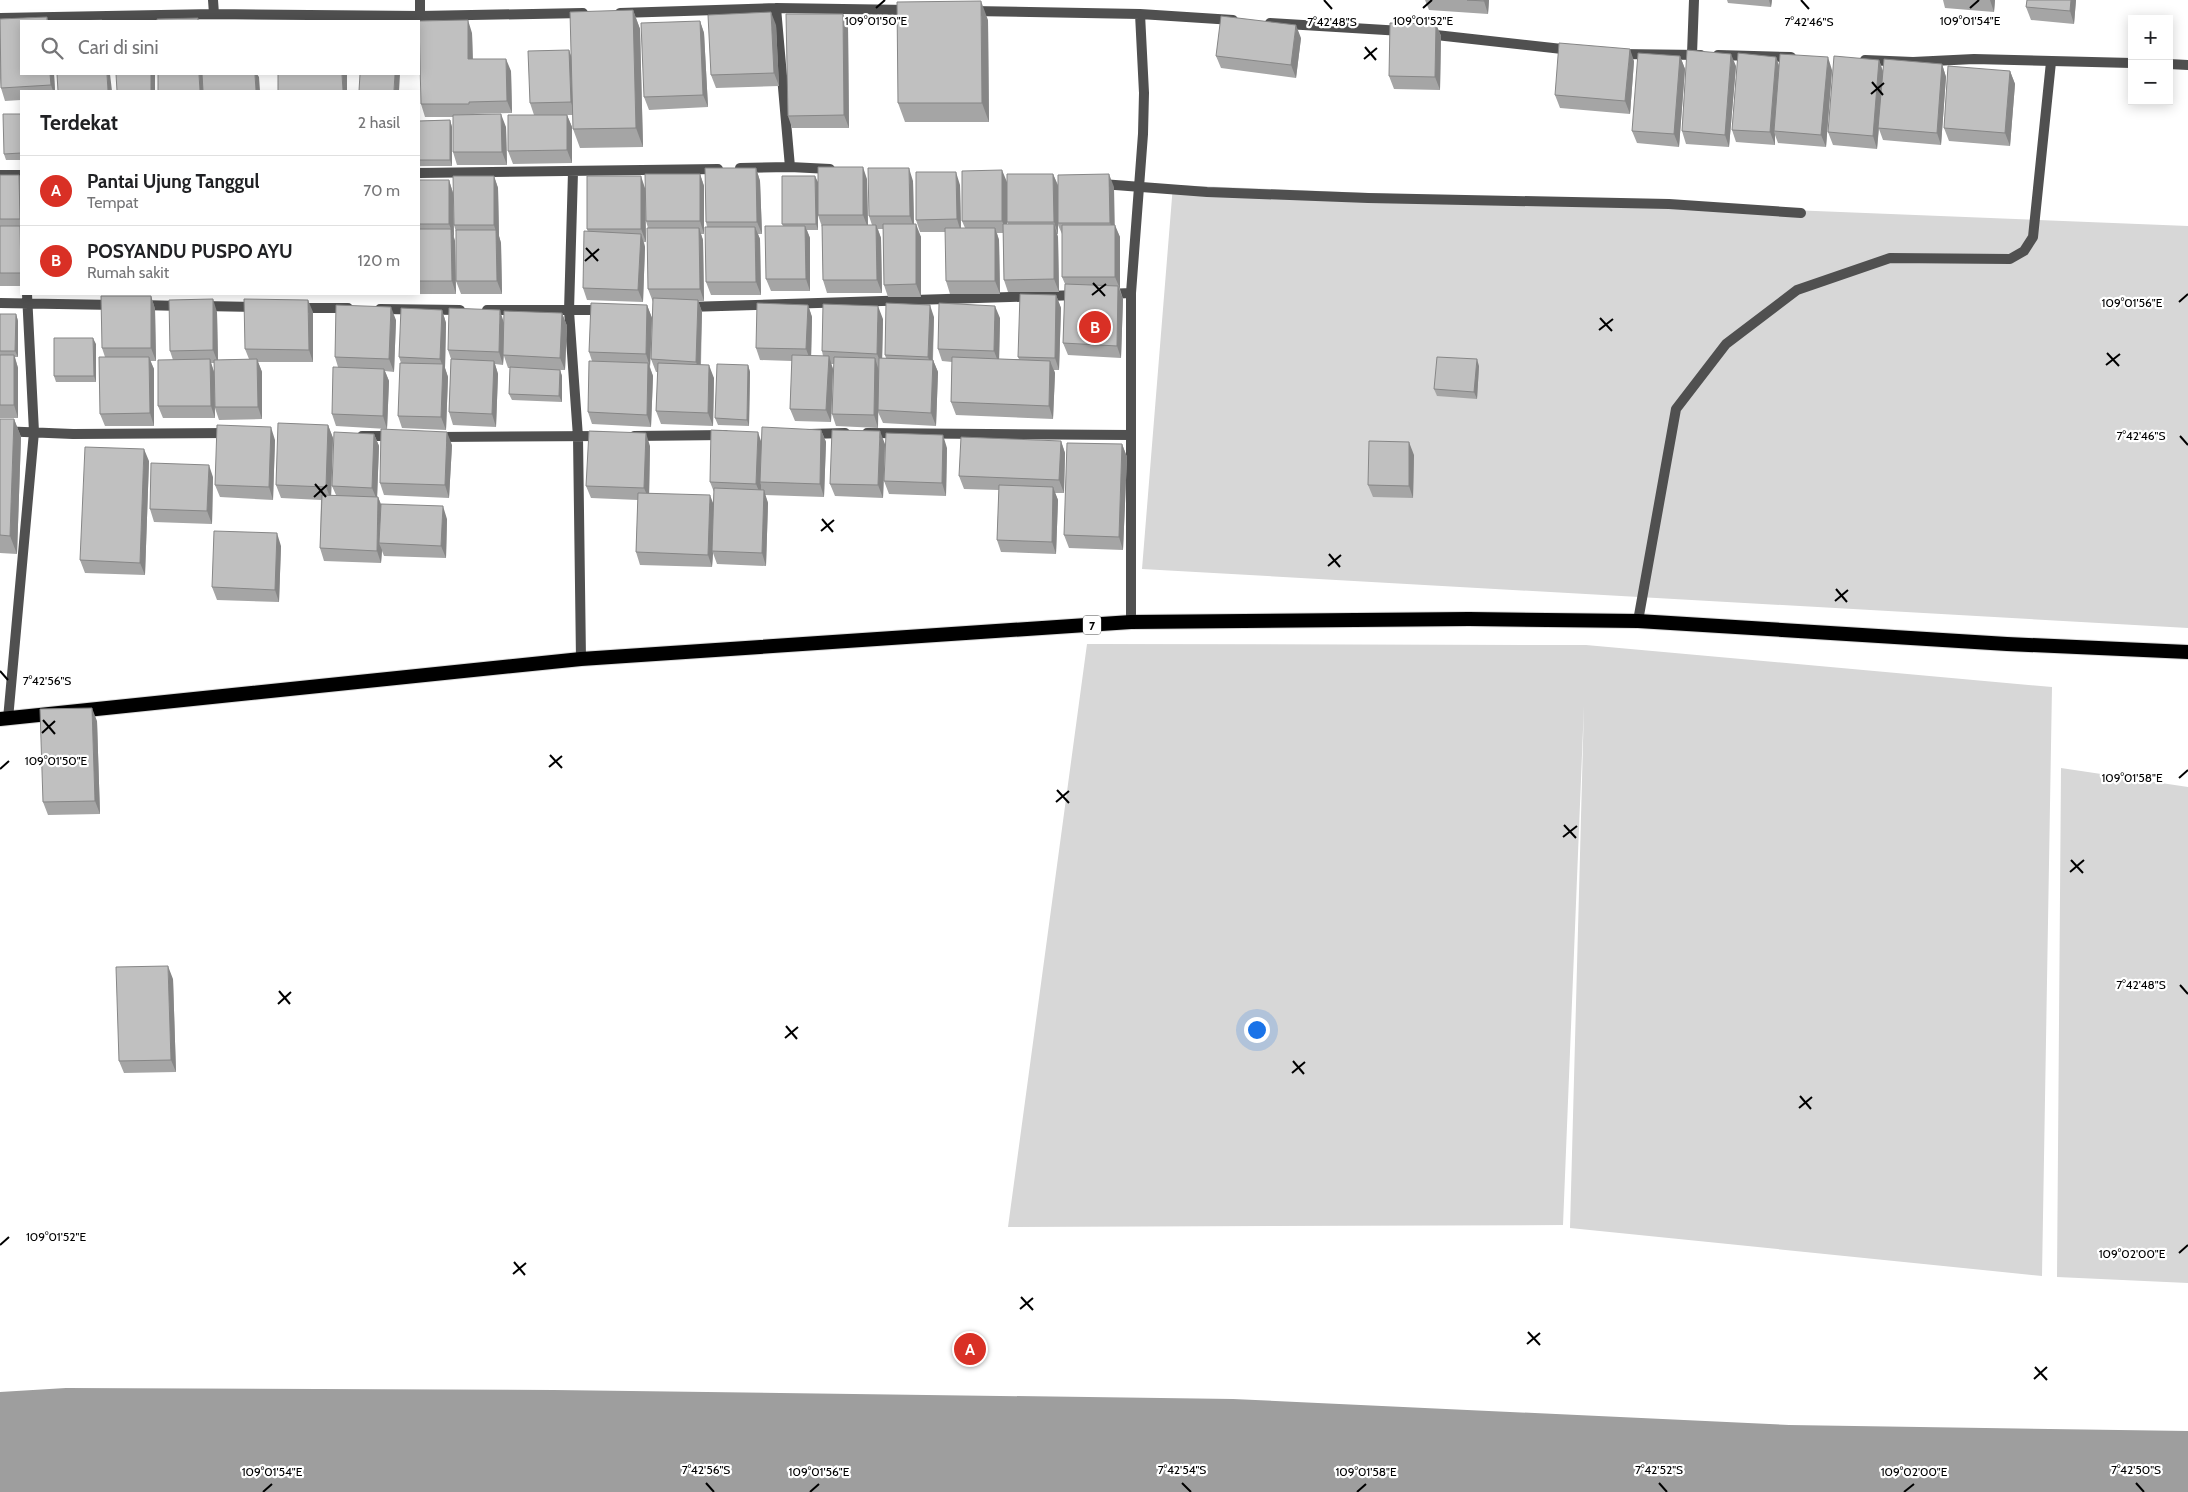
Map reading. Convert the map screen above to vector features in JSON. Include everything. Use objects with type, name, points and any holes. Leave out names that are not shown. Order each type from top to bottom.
[{"type":"highway","name":"7","points":[[4,719],[581,659],[1131,622],[1638,620],[2007,644],[2188,652]]},
{"type":"street","points":[[213,0],[214,14]]},
{"type":"street","points":[[420,0],[420,16]]},
{"type":"street","points":[[1692,54],[1694,0]]},
{"type":"street","points":[[613,13],[776,8],[925,10]]},
{"type":"street","points":[[776,8],[790,167]]},
{"type":"street","points":[[964,11],[1140,14],[1241,21]]},
{"type":"street","points":[[0,18],[214,14],[420,16],[594,13]]},
{"type":"street","points":[[1131,622],[1131,293],[1144,93],[1140,14]]},
{"type":"street","points":[[1260,22],[1405,31],[1582,52]]},
{"type":"street","points":[[1612,54],[1692,54],[1803,58]]},
{"type":"street","points":[[1858,60],[2128,63]]},
{"type":"street","points":[[1638,620],[1676,409],[1726,344],[1797,290],[1890,258],[2010,259],[2024,251],[2032,237],[2052,62]]},
{"type":"street","points":[[2173,64],[2188,65]]},
{"type":"street","points":[[420,173],[574,172],[790,167],[840,170]]},
{"type":"street","points":[[574,172],[570,312],[578,437],[581,659]]},
{"type":"street","points":[[0,175],[20,175]]},
{"type":"street","points":[[1088,184],[1207,192],[1368,198],[1669,204],[1801,213]]},
{"type":"street","points":[[675,308],[1131,293]]},
{"type":"street","points":[[0,303],[27,299],[367,309],[570,312],[618,310]]},
{"type":"street","points":[[4,719],[34,432],[27,299]]},
{"type":"street","points":[[0,431],[73,434],[240,434]]},
{"type":"street","points":[[795,434],[883,432],[1131,435]]},
{"type":"street","points":[[348,435],[408,436]]},
{"type":"street","points":[[428,437],[736,435]]},
{"type":"shaded area","points":[[1173,185],[2188,226],[2188,628],[1142,569]]},
{"type":"shaded area","points":[[1087,644],[1586,645],[2052,687],[2042,1276],[1570,1228],[1584,705],[1563,1225],[1008,1227]]},
{"type":"shaded area","points":[[2061,768],[2188,787],[2188,1283],[2057,1277]]},
{"type":"shaded area","points":[[66,1388],[554,1390],[1233,1399],[1789,1425],[2188,1431],[2188,1492],[0,1492],[0,1392]]},
{"type":"building","points":[[2027,0],[2071,0],[2070,11],[2026,7]]},
{"type":"building","points":[[981,1],[982,103],[898,103],[897,2]]},
{"type":"building","points":[[633,10],[636,128],[573,129],[570,12]]},
{"type":"building","points":[[771,12],[774,73],[711,75],[708,15]]},
{"type":"building","points":[[786,14],[843,14],[844,115],[788,116]]},
{"type":"building","points":[[1221,16],[1296,25],[1291,65],[1216,56]]},
{"type":"building","points":[[47,17],[47,20],[20,20],[20,75],[50,75],[51,85],[1,88],[0,19]]},
{"type":"building","points":[[198,18],[198,20],[157,20]]},
{"type":"building","points":[[468,20],[468,59],[506,59],[507,101],[469,102],[469,104],[421,104],[420,21]]},
{"type":"building","points":[[700,21],[703,95],[644,97],[641,23]]},
{"type":"building","points":[[1390,23],[1436,24],[1435,77],[1389,76]]},
{"type":"building","points":[[1559,43],[1630,49],[1625,101],[1555,95]]},
{"type":"building","points":[[569,50],[571,102],[530,103],[528,51]]},
{"type":"building","points":[[1687,50],[1731,54],[1725,135],[1682,131]]},
{"type":"building","points":[[1638,53],[1680,56],[1674,134],[1632,131]]},
{"type":"building","points":[[1738,53],[1776,57],[1770,132],[1732,130]]},
{"type":"building","points":[[1780,54],[1828,57],[1821,135],[1774,131]]},
{"type":"building","points":[[1834,56],[1879,60],[1873,136],[1828,132]]},
{"type":"building","points":[[1884,59],[1942,64],[1937,133],[1878,128]]},
{"type":"building","points":[[1948,66],[2010,71],[2005,133],[1944,128]]},
{"type":"building","points":[[57,75],[107,75],[108,90],[58,90]]},
{"type":"building","points":[[116,75],[151,75],[151,90],[117,90]]},
{"type":"building","points":[[158,75],[199,75],[200,90],[158,90]]},
{"type":"building","points":[[202,75],[255,75],[256,90],[203,90]]},
{"type":"building","points":[[278,75],[342,75],[343,90],[278,90]]},
{"type":"building","points":[[360,75],[395,75],[394,90],[359,90]]},
{"type":"building","points":[[3,114],[20,114],[20,153],[4,154]]},
{"type":"building","points":[[501,114],[502,152],[453,152],[453,115]]},
{"type":"building","points":[[508,115],[567,115],[567,150],[508,151]]},
{"type":"building","points":[[450,120],[450,160],[420,160],[420,121]]},
{"type":"building","points":[[818,167],[863,167],[863,215],[818,215]]},
{"type":"building","points":[[705,168],[756,168],[757,222],[706,222]]},
{"type":"building","points":[[868,168],[909,168],[910,216],[869,216]]},
{"type":"building","points":[[1002,170],[1002,221],[962,221],[962,171]]},
{"type":"building","points":[[916,172],[956,172],[957,219],[916,220]]},
{"type":"building","points":[[645,174],[700,174],[700,221],[646,221]]},
{"type":"building","points":[[1007,174],[1053,174],[1054,222],[1007,222]]},
{"type":"building","points":[[1109,174],[1110,223],[1058,223],[1058,175]]},
{"type":"building","points":[[0,175],[19,175],[20,219],[0,219]]},
{"type":"building","points":[[453,176],[494,176],[494,225],[454,225]]},
{"type":"building","points":[[587,176],[641,176],[641,229],[587,229]]},
{"type":"building","points":[[782,176],[815,176],[816,224],[782,224]]},
{"type":"building","points":[[420,180],[449,180],[449,224],[420,224]]},
{"type":"building","points":[[883,224],[916,224],[916,284],[884,285]]},
{"type":"building","points":[[1003,224],[1054,224],[1054,279],[1004,280]]},
{"type":"building","points":[[822,225],[876,225],[877,280],[823,280]]},
{"type":"building","points":[[1062,225],[1115,225],[1115,277],[1062,277]]},
{"type":"building","points":[[0,226],[20,226],[20,273],[0,273]]},
{"type":"building","points":[[765,226],[805,226],[806,279],[766,279]]},
{"type":"building","points":[[705,227],[755,227],[756,282],[706,282]]},
{"type":"building","points":[[647,228],[699,228],[700,289],[648,289]]},
{"type":"building","points":[[945,228],[995,228],[995,281],[946,281]]},
{"type":"building","points":[[420,229],[451,229],[452,281],[420,281]]},
{"type":"building","points":[[456,230],[496,230],[497,281],[456,281]]},
{"type":"building","points":[[584,231],[641,234],[638,290],[583,288]]},
{"type":"building","points":[[1065,284],[1118,286],[1117,346],[1063,343]]},
{"type":"building","points":[[1020,294],[1056,295],[1055,358],[1018,357]]},
{"type":"building","points":[[101,296],[151,296],[151,348],[102,348]]},
{"type":"building","points":[[653,298],[698,300],[696,362],[651,359]]},
{"type":"building","points":[[213,299],[213,350],[170,351],[169,300]]},
{"type":"building","points":[[244,299],[308,300],[309,350],[245,349]]},
{"type":"building","points":[[591,303],[647,305],[646,354],[589,352]]},
{"type":"building","points":[[757,303],[808,305],[806,349],[756,348]]},
{"type":"building","points":[[886,303],[930,305],[928,357],[885,355]]},
{"type":"building","points":[[939,303],[995,306],[994,351],[938,349]]},
{"type":"building","points":[[823,304],[878,306],[877,354],[822,351]]},
{"type":"building","points":[[336,305],[391,307],[389,359],[335,357]]},
{"type":"building","points":[[401,308],[442,310],[440,359],[399,357]]},
{"type":"building","points":[[449,308],[500,310],[499,352],[448,350]]},
{"type":"building","points":[[504,311],[562,313],[560,358],[503,355]]},
{"type":"building","points":[[0,314],[16,314],[15,351],[0,351]]},
{"type":"building","points":[[54,338],[93,338],[94,376],[54,376]]},
{"type":"building","points":[[0,355],[14,355],[14,405],[0,405]]},
{"type":"building","points":[[792,355],[829,356],[826,410],[790,409]]},
{"type":"building","points":[[99,357],[149,357],[150,413],[100,414]]},
{"type":"building","points":[[834,357],[875,358],[874,415],[832,414]]},
{"type":"building","points":[[952,357],[1050,361],[1049,406],[951,402]]},
{"type":"building","points":[[1437,357],[1477,359],[1474,392],[1434,389]]},
{"type":"building","points":[[879,358],[933,360],[931,413],[878,410]]},
{"type":"building","points":[[210,359],[211,406],[158,406],[158,360]]},
{"type":"building","points":[[257,359],[258,407],[215,407],[214,360]]},
{"type":"building","points":[[451,359],[494,361],[492,414],[449,412]]},
{"type":"building","points":[[589,361],[648,363],[647,415],[588,412]]},
{"type":"building","points":[[400,363],[443,364],[441,417],[398,416]]},
{"type":"building","points":[[658,363],[709,365],[708,413],[656,411]]},
{"type":"building","points":[[717,364],[748,365],[747,420],[715,418]]},
{"type":"building","points":[[333,367],[384,369],[383,416],[332,414]]},
{"type":"building","points":[[510,367],[560,370],[559,396],[509,394]]},
{"type":"building","points":[[0,419],[14,419],[10,536],[0,535]]},
{"type":"building","points":[[278,423],[328,425],[326,487],[276,485]]},
{"type":"building","points":[[217,425],[271,427],[269,487],[215,485]]},
{"type":"building","points":[[762,427],[821,430],[820,484],[760,482]]},
{"type":"building","points":[[381,429],[447,432],[445,485],[380,483]]},
{"type":"building","points":[[711,430],[758,432],[756,484],[710,482]]},
{"type":"building","points":[[832,430],[880,431],[878,485],[830,484]]},
{"type":"building","points":[[589,431],[646,433],[644,488],[586,486]]},
{"type":"building","points":[[334,432],[374,434],[372,488],[332,486]]},
{"type":"building","points":[[886,433],[943,435],[942,483],[884,481]]},
{"type":"building","points":[[961,437],[1061,441],[1059,480],[959,476]]},
{"type":"building","points":[[1369,441],[1409,442],[1409,486],[1368,485]]},
{"type":"building","points":[[1067,443],[1122,444],[1119,537],[1064,535]]},
{"type":"building","points":[[85,447],[144,449],[140,563],[80,560]]},
{"type":"building","points":[[151,463],[209,465],[207,511],[150,509]]},
{"type":"building","points":[[999,485],[1053,487],[1052,542],[997,540]]},
{"type":"building","points":[[714,488],[764,490],[762,553],[712,551]]},
{"type":"building","points":[[638,493],[710,495],[708,555],[636,552]]},
{"type":"building","points":[[322,495],[378,497],[377,551],[320,548]]},
{"type":"building","points":[[381,504],[443,506],[441,546],[379,543]]},
{"type":"building","points":[[214,531],[277,533],[275,590],[212,587]]},
{"type":"building","points":[[92,708],[95,801],[43,802],[40,709]]},
{"type":"building","points":[[168,966],[171,1060],[119,1061],[116,967]]},
{"type":"place","name":"POSYANDU PUSPO AYU","points":[[1095,327]]},
{"type":"place","name":"Pantai Ujung Tanggul","points":[[970,1349]]}]
